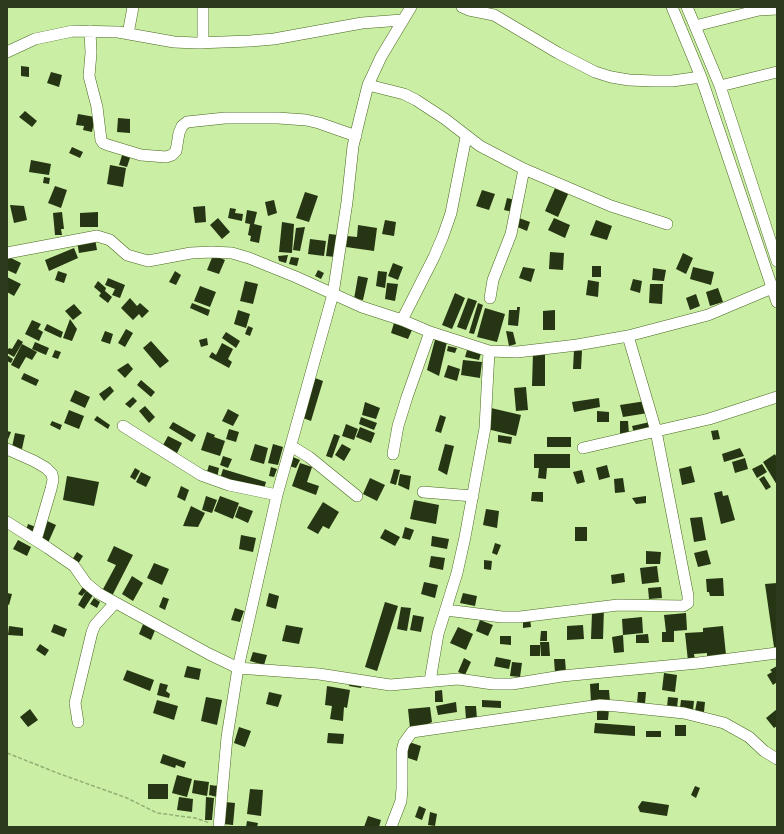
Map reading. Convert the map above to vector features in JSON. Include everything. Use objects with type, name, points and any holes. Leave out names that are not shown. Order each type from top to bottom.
[{"type":"street","points":[[128,34],[133,7]]},
{"type":"street","points":[[203,7],[203,43]]},
{"type":"street","points":[[219,827],[227,737],[238,668],[277,496],[333,294],[356,136],[368,85],[381,57],[411,7]]},
{"type":"street","points":[[462,7],[469,10],[494,15],[558,53],[595,72],[611,77],[629,80],[672,81],[702,77]]},
{"type":"street","points":[[672,7],[702,77],[775,287],[777,302]]},
{"type":"street","points":[[687,7],[720,86],[777,261]]},
{"type":"street","points":[[695,26],[758,9],[777,9]]},
{"type":"street","points":[[7,52],[35,39],[73,31],[118,32],[174,42],[203,43],[274,39],[362,24],[402,20]]},
{"type":"street","points":[[90,31],[91,53],[89,76],[101,140],[103,143],[108,145],[141,154],[166,157],[172,155],[176,151],[179,133],[182,126],[187,122],[226,118],[278,118],[306,120],[356,136]]},
{"type":"street","points":[[720,86],[777,72]]},
{"type":"street","points":[[368,85],[404,94],[416,100],[445,119],[466,137],[496,156],[611,206],[667,224]]},
{"type":"street","points":[[402,320],[434,258],[443,236],[451,213],[466,137]]},
{"type":"street","points":[[490,298],[493,280],[510,234],[524,169]]},
{"type":"street","points":[[7,253],[97,236],[110,240],[128,255],[148,261],[191,253],[232,253],[272,267],[362,307],[402,320],[430,332],[489,350],[517,352],[577,345],[628,336],[708,315],[775,287]]},
{"type":"street","points":[[393,454],[398,426],[430,332]]},
{"type":"street","points":[[446,610],[502,617],[520,617],[618,605],[683,606],[687,604],[689,600],[656,431],[628,336]]},
{"type":"street","points":[[430,681],[438,634],[457,573],[473,496],[485,428],[489,350]]},
{"type":"street","points":[[583,448],[709,419],[777,397]]},
{"type":"street","points":[[123,426],[202,475],[229,485],[277,496]]},
{"type":"street","points":[[290,446],[309,457],[357,496]]},
{"type":"street","points":[[7,448],[34,461],[46,468],[52,474],[51,489],[36,540]]},
{"type":"street","points":[[423,492],[473,496]]},
{"type":"street","points":[[7,522],[74,566],[86,582],[98,593],[238,668],[319,674],[390,685],[458,679],[493,684],[512,684],[562,676],[698,663],[777,652]]},
{"type":"street","points":[[78,722],[75,703],[92,632],[115,602]]},
{"type":"street","points":[[391,827],[401,801],[402,751],[408,737],[412,732],[600,705],[616,706],[684,713],[724,723],[749,737],[764,751],[777,759]]},
{"type":"path","points":[[7,753],[127,798],[157,813],[195,818],[219,827]]},
{"type":"building","points":[[21,66],[29,67],[29,77],[21,76]]},
{"type":"building","points":[[51,72],[62,75],[59,87],[47,83]]},
{"type":"building","points":[[25,111],[37,121],[32,127],[19,117]]},
{"type":"building","points":[[78,114],[95,117],[92,132],[83,130],[84,126],[76,125]]},
{"type":"building","points":[[118,118],[130,119],[130,133],[117,132]]},
{"type":"building","points":[[72,147],[83,152],[80,158],[69,153]]},
{"type":"building","points":[[123,152],[131,155],[127,167],[119,165]]},
{"type":"building","points":[[31,160],[51,164],[49,175],[29,172]]},
{"type":"building","points":[[110,165],[126,168],[123,187],[107,184]]},
{"type":"building","points":[[44,177],[50,178],[49,184],[43,183]]},
{"type":"building","points":[[55,186],[67,190],[61,208],[48,203]]},
{"type":"building","points":[[556,186],[569,192],[558,217],[545,211]]},
{"type":"building","points":[[482,190],[495,194],[489,210],[476,206]]},
{"type":"building","points":[[305,192],[318,196],[309,222],[296,218]]},
{"type":"building","points":[[507,198],[515,200],[513,212],[504,210]]},
{"type":"building","points":[[274,200],[277,213],[268,216],[265,202]]},
{"type":"building","points":[[10,205],[24,206],[27,220],[14,223]]},
{"type":"building","points":[[205,206],[206,222],[195,223],[193,207]]},
{"type":"building","points":[[230,208],[236,209],[235,213],[243,214],[242,221],[228,218]]},
{"type":"building","points":[[247,210],[257,212],[254,224],[262,226],[259,243],[250,241],[251,236],[248,235],[250,224],[245,223]]},
{"type":"building","points":[[62,212],[64,229],[61,229],[62,235],[55,235],[53,213]]},
{"type":"building","points":[[98,212],[98,227],[80,227],[80,213]]},
{"type":"building","points":[[218,218],[230,232],[222,239],[210,225]]},
{"type":"building","points":[[519,218],[530,222],[527,231],[515,226]]},
{"type":"building","points":[[554,218],[570,225],[565,238],[548,230]]},
{"type":"building","points":[[385,220],[396,222],[394,236],[382,234]]},
{"type":"building","points":[[596,220],[612,226],[607,240],[590,235]]},
{"type":"building","points":[[282,222],[294,224],[292,253],[279,252]]},
{"type":"building","points":[[358,225],[377,228],[374,251],[346,247],[347,236],[357,237]]},
{"type":"building","points":[[305,227],[300,251],[293,250],[296,228]]},
{"type":"building","points":[[329,234],[338,235],[335,257],[326,256]]},
{"type":"building","points":[[95,239],[97,250],[79,253],[77,242]]},
{"type":"building","points":[[310,239],[326,241],[324,256],[308,254]]},
{"type":"building","points":[[74,248],[78,258],[49,271],[45,260]]},
{"type":"building","points":[[550,252],[564,253],[563,270],[549,269]]},
{"type":"building","points":[[683,253],[693,258],[686,274],[676,269]]},
{"type":"building","points":[[213,255],[225,260],[219,274],[207,270]]},
{"type":"building","points":[[288,255],[286,263],[279,261],[278,256]]},
{"type":"building","points":[[7,256],[21,263],[16,274],[7,270]]},
{"type":"building","points":[[291,257],[299,258],[297,266],[289,264]]},
{"type":"building","points":[[393,263],[403,267],[398,280],[388,276]]},
{"type":"building","points":[[592,266],[601,266],[601,277],[592,277]]},
{"type":"building","points":[[523,267],[535,269],[531,282],[519,278]]},
{"type":"building","points":[[693,267],[714,272],[711,285],[690,279]]},
{"type":"building","points":[[653,268],[666,270],[664,281],[652,280]]},
{"type":"building","points":[[318,270],[324,273],[321,279],[315,276]]},
{"type":"building","points":[[58,271],[67,274],[64,283],[55,280]]},
{"type":"building","points":[[175,271],[181,275],[176,285],[169,282]]},
{"type":"building","points":[[378,271],[387,272],[385,288],[376,286]]},
{"type":"building","points":[[358,276],[368,278],[363,300],[354,299]]},
{"type":"building","points":[[7,277],[21,284],[14,296],[7,292]]},
{"type":"building","points":[[108,278],[125,285],[120,298],[112,295],[115,289],[105,285]]},
{"type":"building","points":[[633,279],[642,281],[640,293],[630,290]]},
{"type":"building","points":[[588,280],[599,282],[598,297],[586,295]]},
{"type":"building","points":[[98,281],[106,288],[105,291],[112,297],[108,303],[99,296],[101,293],[94,287]]},
{"type":"building","points":[[245,281],[258,284],[253,304],[240,301]]},
{"type":"building","points":[[387,283],[398,284],[395,301],[385,299]]},
{"type":"building","points":[[650,284],[663,284],[662,304],[649,303]]},
{"type":"building","points":[[200,286],[216,292],[210,307],[194,301]]},
{"type":"building","points":[[718,288],[723,302],[710,306],[706,292]]},
{"type":"building","points":[[455,293],[465,298],[452,329],[442,325]]},
{"type":"building","points":[[696,294],[700,306],[690,310],[686,298]]},
{"type":"building","points":[[130,298],[137,306],[140,303],[149,311],[142,318],[139,314],[133,320],[121,308]]},
{"type":"building","points":[[468,298],[477,301],[466,330],[457,327]]},
{"type":"building","points":[[192,303],[210,310],[208,316],[190,308]]},
{"type":"building","points":[[478,303],[483,305],[474,334],[469,333]]},
{"type":"building","points":[[74,304],[82,313],[73,320],[65,311]]},
{"type":"building","points":[[517,307],[520,307],[518,326],[508,325],[509,310],[517,310]]},
{"type":"building","points":[[485,308],[505,314],[497,342],[477,337]]},
{"type":"building","points":[[238,310],[250,314],[246,328],[234,324]]},
{"type":"building","points":[[555,310],[555,330],[543,330],[543,311]]},
{"type":"building","points":[[70,319],[77,329],[72,341],[63,338]]},
{"type":"building","points":[[32,320],[41,324],[38,329],[43,332],[39,341],[25,334]]},
{"type":"building","points":[[394,323],[412,330],[408,339],[391,333]]},
{"type":"building","points":[[47,324],[63,332],[61,338],[44,330]]},
{"type":"building","points":[[248,326],[253,328],[250,336],[245,334]]},
{"type":"building","points":[[126,329],[133,333],[125,347],[118,343]]},
{"type":"building","points":[[105,331],[113,334],[110,344],[101,341]]},
{"type":"building","points":[[506,331],[513,332],[516,344],[509,346]]},
{"type":"building","points":[[226,332],[240,341],[236,348],[222,338]]},
{"type":"building","points":[[436,336],[447,342],[439,376],[427,370]]},
{"type":"building","points":[[207,338],[208,345],[201,347],[199,340]]},
{"type":"building","points":[[18,339],[23,342],[14,357],[7,353],[7,351],[9,348],[12,349]]},
{"type":"building","points":[[151,341],[169,361],[160,368],[143,348]]},
{"type":"building","points":[[35,342],[49,348],[46,355],[32,349]]},
{"type":"building","points":[[222,343],[233,349],[228,359],[232,362],[229,368],[209,357],[212,352],[216,355]]},
{"type":"building","points":[[22,344],[37,352],[32,360],[26,357],[19,369],[11,365]]},
{"type":"building","points":[[448,346],[457,348],[455,353],[447,351]]},
{"type":"building","points":[[55,350],[61,352],[58,359],[52,357]]},
{"type":"building","points":[[467,350],[481,353],[479,360],[465,357]]},
{"type":"building","points":[[574,350],[582,351],[581,369],[573,369]]},
{"type":"building","points":[[533,353],[545,353],[545,386],[532,386]]},
{"type":"building","points":[[7,355],[13,359],[11,363],[7,361]]},
{"type":"building","points":[[463,360],[482,362],[480,378],[461,375]]},
{"type":"building","points":[[128,363],[133,369],[125,378],[117,370]]},
{"type":"building","points":[[448,365],[460,369],[457,381],[444,377]]},
{"type":"building","points":[[24,373],[39,380],[36,386],[21,379]]},
{"type":"building","points":[[315,378],[323,381],[311,421],[303,418]]},
{"type":"building","points":[[141,380],[155,392],[151,397],[137,385]]},
{"type":"building","points":[[110,386],[114,391],[104,401],[99,394]]},
{"type":"building","points":[[526,387],[528,410],[516,411],[514,388]]},
{"type":"building","points":[[75,390],[90,397],[85,408],[70,401]]},
{"type":"building","points":[[133,397],[137,401],[130,408],[125,404]]},
{"type":"building","points":[[599,398],[600,407],[574,412],[572,402]]},
{"type":"building","points":[[646,401],[648,413],[623,417],[620,405]]},
{"type":"building","points":[[365,402],[380,408],[376,419],[362,415]]},
{"type":"building","points":[[145,406],[155,417],[149,423],[139,411]]},
{"type":"building","points":[[491,408],[521,415],[516,436],[487,429]]},
{"type":"building","points":[[228,409],[239,415],[233,426],[222,421]]},
{"type":"building","points":[[69,410],[84,416],[79,429],[64,423]]},
{"type":"building","points":[[597,411],[609,412],[609,422],[597,422]]},
{"type":"building","points":[[440,415],[446,417],[441,433],[435,431]]},
{"type":"building","points":[[97,416],[110,425],[108,429],[94,420]]},
{"type":"building","points":[[361,417],[377,423],[374,430],[359,424]]},
{"type":"building","points":[[52,421],[62,425],[60,430],[50,425]]},
{"type":"building","points":[[620,421],[628,421],[629,434],[620,436]]},
{"type":"building","points":[[173,422],[196,435],[192,442],[169,428]]},
{"type":"building","points":[[650,422],[652,429],[634,433],[632,426]]},
{"type":"building","points":[[346,424],[358,429],[354,440],[342,436]]},
{"type":"building","points":[[360,427],[375,433],[371,443],[356,437]]},
{"type":"building","points":[[229,429],[239,432],[236,442],[226,439]]},
{"type":"building","points":[[718,430],[720,439],[713,440],[711,431]]},
{"type":"building","points":[[7,431],[11,432],[7,442]]},
{"type":"building","points":[[207,432],[215,435],[214,437],[225,441],[220,456],[201,450]]},
{"type":"building","points":[[15,433],[25,435],[22,449],[12,447]]},
{"type":"building","points":[[334,434],[340,436],[332,458],[326,456]]},
{"type":"building","points":[[498,435],[512,437],[511,444],[498,442]]},
{"type":"building","points":[[168,436],[182,443],[176,455],[162,447]]},
{"type":"building","points":[[547,437],[571,437],[571,447],[547,447]]},
{"type":"building","points":[[255,444],[268,448],[264,464],[250,460]]},
{"type":"building","points":[[273,444],[283,447],[278,465],[268,463]]},
{"type":"building","points":[[342,444],[351,449],[344,461],[335,455]]},
{"type":"building","points":[[445,444],[454,446],[447,475],[438,470]]},
{"type":"building","points":[[740,448],[744,456],[724,462],[722,454]]},
{"type":"building","points":[[534,454],[570,454],[570,468],[547,468],[546,479],[538,478],[539,468],[534,468]]},
{"type":"building","points":[[775,454],[777,458],[777,485],[763,462]]},
{"type":"building","points":[[223,456],[232,459],[228,468],[220,465]]},
{"type":"building","points":[[293,457],[300,460],[296,468],[289,466]]},
{"type":"building","points":[[745,458],[748,469],[735,473],[732,462]]},
{"type":"building","points":[[300,463],[312,467],[307,482],[319,486],[316,495],[292,486]]},
{"type":"building","points":[[762,464],[767,472],[757,478],[752,469]]},
{"type":"building","points":[[209,465],[219,468],[217,478],[206,475]]},
{"type":"building","points":[[607,465],[610,477],[599,480],[596,468]]},
{"type":"building","points":[[691,466],[695,482],[682,485],[679,469]]},
{"type":"building","points":[[271,467],[277,469],[274,477],[269,476]]},
{"type":"building","points":[[135,468],[140,471],[135,480],[130,477]]},
{"type":"building","points":[[223,469],[266,482],[263,492],[220,479]]},
{"type":"building","points":[[394,469],[400,470],[396,485],[390,483]]},
{"type":"building","points":[[582,470],[585,482],[577,484],[573,472]]},
{"type":"building","points":[[141,472],[151,477],[146,487],[136,482]]},
{"type":"building","points":[[400,474],[411,476],[409,490],[398,485]]},
{"type":"building","points":[[67,476],[99,482],[94,506],[63,500]]},
{"type":"building","points":[[764,476],[771,487],[766,490],[759,479]]},
{"type":"building","points":[[370,478],[385,485],[377,501],[363,494]]},
{"type":"building","points":[[623,478],[625,492],[615,493],[614,479]]},
{"type":"building","points":[[181,486],[189,490],[185,501],[177,497]]},
{"type":"building","points":[[722,491],[723,496],[728,495],[735,520],[721,524],[714,493]]},
{"type":"building","points":[[532,492],[543,492],[543,502],[531,501]]},
{"type":"building","points":[[206,496],[217,500],[212,513],[202,510]]},
{"type":"building","points":[[220,496],[239,503],[233,519],[214,511]]},
{"type":"building","points":[[646,496],[646,503],[636,504],[632,498]]},
{"type":"building","points":[[414,500],[439,505],[436,524],[410,519]]},
{"type":"building","points":[[323,502],[339,512],[329,529],[323,526],[318,534],[307,528]]},
{"type":"building","points":[[191,506],[205,513],[198,527],[183,526]]},
{"type":"building","points":[[239,506],[253,511],[248,523],[235,517]]},
{"type":"building","points":[[486,509],[499,511],[497,528],[483,525]]},
{"type":"building","points":[[702,517],[706,540],[694,542],[690,518]]},
{"type":"building","points":[[45,520],[56,525],[48,543],[37,538]]},
{"type":"building","points":[[28,524],[36,527],[33,535],[25,533]]},
{"type":"building","points":[[405,527],[414,530],[410,540],[402,538]]},
{"type":"building","points":[[575,527],[587,527],[587,541],[575,541]]},
{"type":"building","points":[[385,529],[400,537],[395,546],[380,538]]},
{"type":"building","points":[[241,535],[256,538],[253,552],[239,549]]},
{"type":"building","points":[[432,536],[449,539],[447,549],[431,546]]},
{"type":"building","points":[[18,540],[31,547],[27,556],[13,549]]},
{"type":"building","points":[[495,543],[501,545],[497,555],[492,553]]},
{"type":"building","points":[[114,546],[133,555],[112,596],[102,591],[116,565],[107,561]]},
{"type":"building","points":[[707,550],[711,564],[698,567],[694,553]]},
{"type":"building","points":[[646,551],[661,552],[660,564],[646,564]]},
{"type":"building","points":[[77,552],[83,556],[78,564],[72,560]]},
{"type":"building","points":[[431,556],[445,558],[443,570],[429,567]]},
{"type":"building","points":[[484,560],[492,561],[491,570],[484,569]]},
{"type":"building","points":[[154,563],[169,569],[162,585],[147,578]]},
{"type":"building","points":[[657,566],[659,582],[642,584],[640,568]]},
{"type":"building","points":[[624,573],[625,582],[612,584],[611,575]]},
{"type":"building","points":[[132,576],[143,583],[133,601],[122,594]]},
{"type":"building","points":[[723,578],[724,596],[710,596],[709,592],[707,592],[706,579]]},
{"type":"building","points":[[424,582],[438,585],[435,598],[421,594]]},
{"type":"building","points":[[777,583],[777,647],[774,647],[765,584]]},
{"type":"building","points":[[83,587],[87,590],[82,596],[78,594]]},
{"type":"building","points":[[661,587],[662,598],[649,599],[648,588]]},
{"type":"building","points":[[86,591],[93,595],[84,609],[78,605]]},
{"type":"building","points":[[7,593],[12,594],[9,605],[7,604]]},
{"type":"building","points":[[269,593],[279,596],[276,609],[266,606]]},
{"type":"building","points":[[463,593],[477,596],[475,606],[460,603]]},
{"type":"building","points":[[163,597],[169,599],[165,610],[159,607]]},
{"type":"building","points":[[94,598],[100,602],[97,608],[90,604]]},
{"type":"building","points":[[385,602],[398,606],[377,671],[365,667]]},
{"type":"building","points":[[401,607],[411,608],[407,631],[397,629]]},
{"type":"building","points":[[599,607],[604,607],[603,639],[591,639],[592,613],[599,613]]},
{"type":"building","points":[[235,608],[244,611],[240,622],[231,620]]},
{"type":"building","points":[[686,613],[687,630],[674,631],[674,642],[662,642],[662,632],[666,632],[664,615]]},
{"type":"building","points":[[413,615],[424,617],[421,632],[410,630]]},
{"type":"building","points":[[642,617],[643,633],[623,635],[622,619]]},
{"type":"building","points":[[523,618],[530,618],[531,627],[523,628]]},
{"type":"building","points":[[480,620],[493,625],[488,636],[476,631]]},
{"type":"building","points":[[144,622],[156,628],[151,640],[139,634]]},
{"type":"building","points":[[54,624],[67,629],[64,637],[51,632]]},
{"type":"building","points":[[286,625],[303,628],[299,644],[282,641]]},
{"type":"building","points":[[583,625],[584,639],[567,640],[567,626]]},
{"type":"building","points":[[9,626],[23,628],[23,636],[8,635]]},
{"type":"building","points":[[723,626],[726,655],[707,657],[707,653],[694,654],[695,660],[688,661],[685,633],[703,632],[703,628]]},
{"type":"building","points":[[458,627],[473,634],[466,650],[450,643]]},
{"type":"building","points":[[541,631],[547,631],[547,641],[540,641]]},
{"type":"building","points":[[648,634],[649,643],[636,643],[636,635]]},
{"type":"building","points":[[623,635],[624,652],[614,653],[612,637]]},
{"type":"building","points":[[500,636],[511,636],[511,645],[500,644]]},
{"type":"building","points":[[540,642],[549,642],[550,656],[541,656]]},
{"type":"building","points":[[40,644],[49,650],[45,656],[36,650]]},
{"type":"building","points":[[530,645],[540,645],[540,656],[530,656]]},
{"type":"building","points":[[253,652],[267,655],[264,665],[250,661]]},
{"type":"building","points":[[496,657],[511,660],[509,669],[494,666]]},
{"type":"building","points":[[464,658],[471,662],[465,675],[458,672]]},
{"type":"building","points":[[554,659],[565,659],[566,672],[555,673]]},
{"type":"building","points":[[512,662],[522,663],[520,677],[510,676]]},
{"type":"building","points":[[187,666],[201,669],[199,680],[184,677]]},
{"type":"building","points":[[777,666],[777,682],[773,685],[767,675],[772,672],[770,670]]},
{"type":"building","points":[[127,670],[154,680],[150,691],[123,680]]},
{"type":"building","points":[[664,673],[677,675],[675,692],[662,690]]},
{"type":"building","points":[[350,682],[362,684],[361,688],[349,686]]},
{"type":"building","points":[[160,683],[168,685],[166,691],[170,694],[169,698],[157,695]]},
{"type":"building","points":[[599,683],[599,690],[609,690],[610,702],[591,703],[590,684]]},
{"type":"building","points":[[327,686],[350,690],[347,708],[344,707],[343,721],[330,719],[332,706],[325,705]]},
{"type":"building","points":[[442,690],[443,702],[435,702],[435,691]]},
{"type":"building","points":[[269,692],[282,695],[278,707],[266,704]]},
{"type":"building","points":[[638,692],[646,692],[645,704],[637,704]]},
{"type":"building","points":[[206,697],[222,700],[217,725],[201,721]]},
{"type":"building","points":[[668,697],[678,698],[677,708],[667,707]]},
{"type":"building","points":[[157,700],[178,706],[174,720],[153,713]]},
{"type":"building","points":[[482,700],[501,701],[501,708],[482,707]]},
{"type":"building","points":[[681,700],[694,701],[693,710],[680,708]]},
{"type":"building","points":[[697,701],[705,702],[704,712],[695,711]]},
{"type":"building","points":[[456,702],[457,712],[438,715],[436,706]]},
{"type":"building","points":[[465,706],[476,706],[477,719],[466,719]]},
{"type":"building","points":[[430,707],[432,722],[422,727],[410,728],[408,709]]},
{"type":"building","points":[[597,708],[609,709],[608,720],[597,720]]},
{"type":"building","points":[[30,709],[38,720],[28,727],[20,717]]},
{"type":"building","points":[[777,709],[777,726],[774,728],[766,718]]},
{"type":"building","points":[[595,723],[635,726],[635,736],[594,733]]},
{"type":"building","points":[[675,725],[686,725],[686,736],[675,736]]},
{"type":"building","points":[[239,727],[251,731],[245,747],[234,743]]},
{"type":"building","points":[[646,731],[661,731],[661,737],[646,737]]},
{"type":"building","points":[[328,733],[344,734],[343,744],[327,743]]},
{"type":"building","points":[[409,742],[421,746],[417,761],[405,757]]},
{"type":"building","points":[[163,754],[186,762],[184,768],[176,765],[175,768],[160,763]]},
{"type":"building","points":[[177,775],[192,779],[187,797],[172,793]]},
{"type":"building","points":[[194,780],[209,782],[207,796],[192,793]]},
{"type":"building","points":[[148,784],[168,784],[168,799],[148,799]]},
{"type":"building","points":[[210,785],[218,786],[217,797],[209,795]]},
{"type":"building","points":[[695,786],[700,788],[696,798],[691,795]]},
{"type":"building","points":[[250,789],[263,790],[261,816],[247,814]]},
{"type":"building","points":[[179,797],[193,799],[192,812],[177,810]]},
{"type":"building","points":[[206,797],[214,798],[212,820],[205,820]]},
{"type":"building","points":[[642,801],[669,805],[667,816],[640,812],[638,807]]},
{"type":"building","points":[[225,802],[235,803],[233,825],[223,824]]},
{"type":"building","points":[[419,806],[426,809],[422,820],[415,817]]},
{"type":"building","points":[[430,812],[437,814],[435,826],[428,825]]},
{"type":"building","points":[[368,816],[381,820],[379,827],[364,827]]},
{"type":"building","points":[[247,821],[258,823],[257,827],[246,827]]}]
